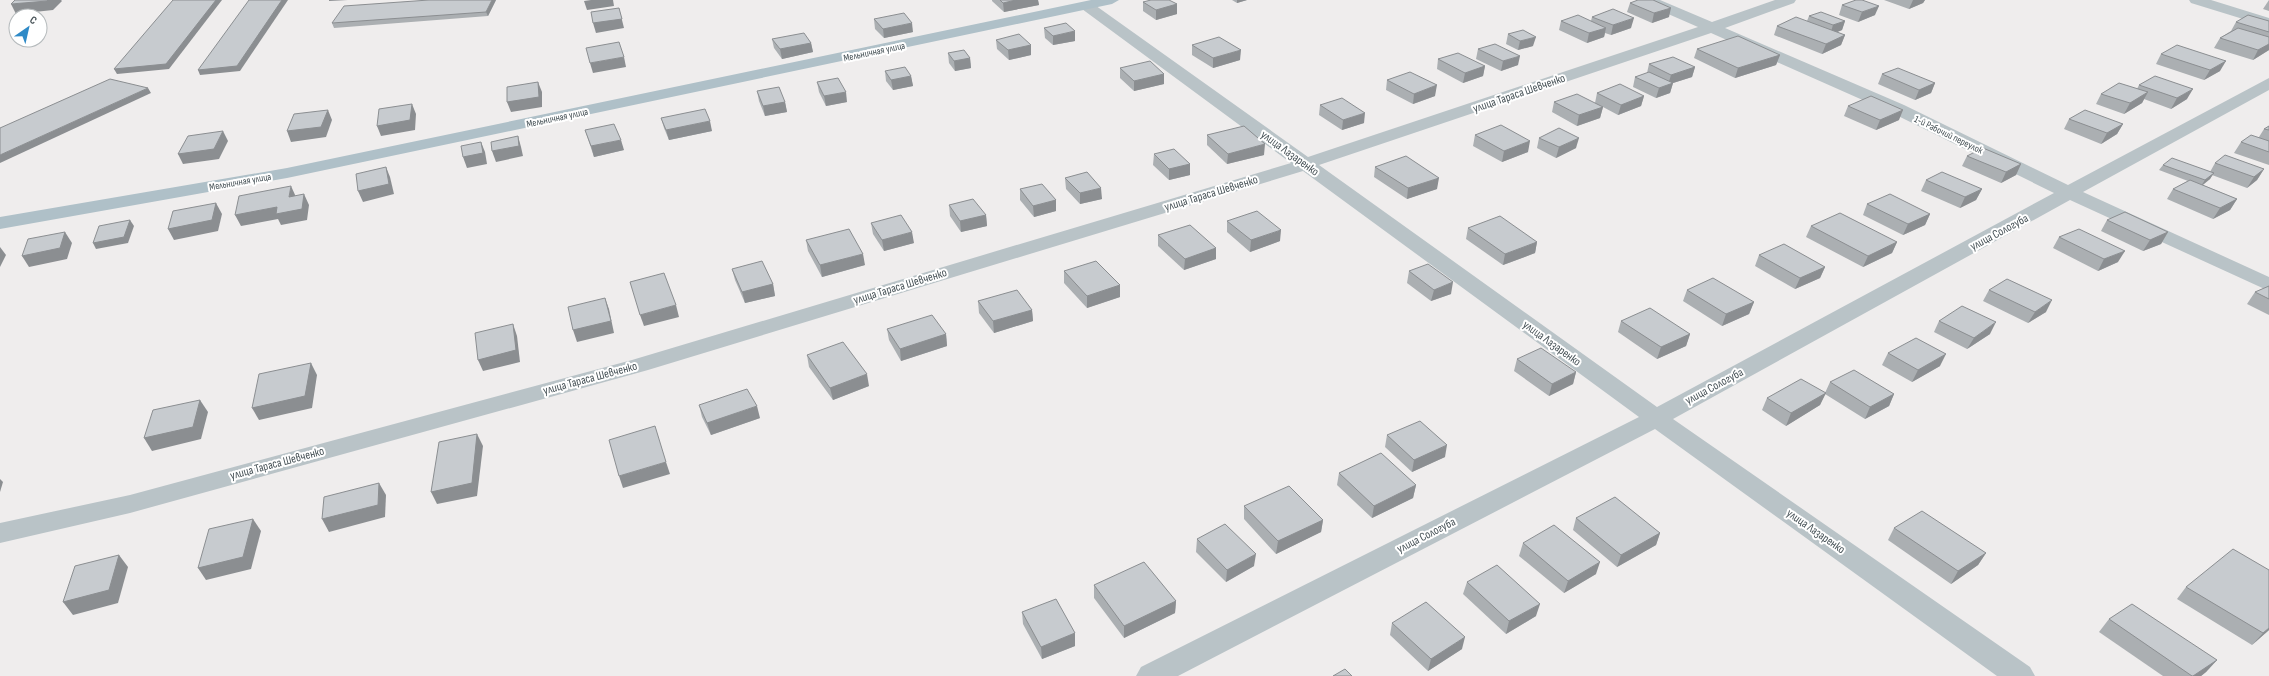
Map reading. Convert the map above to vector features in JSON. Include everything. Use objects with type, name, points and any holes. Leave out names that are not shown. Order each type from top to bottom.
[{"type":"main road","name":"Мельничная улица","points":[[0,223],[287,173],[1112,0]]},
{"type":"street","name":"1-й Рабочий переулок","points":[[1648,0],[1898,109],[2070,193],[2269,285]]},
{"type":"street","name":"улица Тараса Шевченко","points":[[0,533],[130,504],[640,365],[1306,164],[1789,0]]},
{"type":"street","points":[[2196,0],[2269,23]]},
{"type":"street","name":"улица Лазаренко","points":[[1087,6],[1656,418],[2020,676]]},
{"type":"street","name":"улица Сологуба","points":[[1152,676],[1656,418],[2269,83]]},
{"type":"building","points":[[15,0],[48,0],[11,4]]},
{"type":"building","points":[[173,0],[216,0],[166,64],[114,69]]},
{"type":"building","points":[[249,0],[282,0],[237,66],[198,70]]},
{"type":"building","points":[[429,0],[492,0],[486,12],[332,23],[344,6]]},
{"type":"building","points":[[1000,0],[1016,0],[1003,3]]},
{"type":"building","points":[[1151,0],[1169,0],[1177,4],[1156,10],[1143,2]]},
{"type":"building","points":[[1638,0],[1653,0],[1671,8],[1654,13],[1630,3]]},
{"type":"building","points":[[1856,0],[1862,0],[1879,6],[1862,12],[1842,5]]},
{"type":"building","points":[[619,8],[622,19],[593,23],[591,12]]},
{"type":"building","points":[[1613,9],[1634,18],[1613,25],[1592,17]]},
{"type":"building","points":[[1821,12],[1845,21],[1833,25],[1809,16]]},
{"type":"building","points":[[904,13],[912,23],[883,29],[874,19]]},
{"type":"building","points":[[1578,15],[1606,28],[1589,33],[1561,21]]},
{"type":"building","points":[[2248,15],[2269,21],[2269,32],[2236,22]]},
{"type":"building","points":[[1796,17],[1845,35],[1826,44],[1777,26]]},
{"type":"building","points":[[1066,23],[1075,31],[1053,36],[1044,28]]},
{"type":"building","points":[[2238,28],[2269,37],[2269,44],[2258,50],[2220,38]]},
{"type":"building","points":[[1523,30],[1536,37],[1520,41],[1508,34]]},
{"type":"building","points":[[804,33],[811,43],[780,49],[772,39]]},
{"type":"building","points":[[1019,34],[1031,45],[1008,50],[996,40]]},
{"type":"building","points":[[1738,36],[1780,55],[1738,68],[1697,49]]},
{"type":"building","points":[[1219,37],[1241,50],[1213,58],[1192,45]]},
{"type":"building","points":[[619,42],[624,57],[590,63],[586,48]]},
{"type":"building","points":[[1495,44],[1520,56],[1503,61],[1478,49]]},
{"type":"building","points":[[2177,45],[2226,61],[2210,70],[2161,54]]},
{"type":"building","points":[[964,50],[970,58],[954,61],[948,53]]},
{"type":"building","points":[[1458,53],[1485,66],[1465,73],[1438,59]]},
{"type":"building","points":[[1673,57],[1695,67],[1671,75],[1649,64]]},
{"type":"building","points":[[1150,61],[1164,74],[1134,81],[1120,68]]},
{"type":"building","points":[[905,67],[911,76],[891,80],[885,71]]},
{"type":"building","points":[[1898,68],[1935,83],[1919,90],[1882,74]]},
{"type":"building","points":[[1410,72],[1437,85],[1414,94],[1387,80]]},
{"type":"building","points":[[1649,72],[1673,83],[1659,88],[1635,77]]},
{"type":"building","points":[[2155,76],[2193,89],[2177,98],[2139,85]]},
{"type":"building","points":[[838,78],[846,92],[824,96],[817,82]]},
{"type":"building","points":[[110,79],[148,88],[0,155],[0,128]]},
{"type":"building","points":[[538,82],[539,97],[507,102],[507,87]]},
{"type":"building","points":[[2119,83],[2148,92],[2130,103],[2101,94]]},
{"type":"building","points":[[1620,84],[1644,96],[1621,105],[1597,93]]},
{"type":"building","points":[[779,87],[785,102],[763,106],[757,91]]},
{"type":"building","points":[[1577,94],[1603,107],[1579,115],[1554,102]]},
{"type":"building","points":[[1871,96],[1903,110],[1880,120],[1848,106]]},
{"type":"building","points":[[1342,98],[1365,113],[1343,120],[1320,105]]},
{"type":"building","points":[[412,104],[410,120],[377,126],[379,109]]},
{"type":"building","points":[[705,109],[710,121],[666,130],[661,118]]},
{"type":"building","points":[[328,110],[321,127],[287,131],[294,114]]},
{"type":"building","points":[[2085,110],[2123,124],[2107,133],[2069,119]]},
{"type":"building","points":[[614,124],[621,140],[591,146],[585,130]]},
{"type":"building","points":[[1501,125],[1530,141],[1504,151],[1475,135]]},
{"type":"building","points":[[1244,126],[1265,144],[1228,154],[1207,135]]},
{"type":"building","points":[[1559,128],[1579,138],[1559,147],[1539,138]]},
{"type":"building","points":[[223,131],[214,149],[178,154],[188,136]]},
{"type":"building","points":[[2251,135],[2269,141],[2269,152],[2241,142]]},
{"type":"building","points":[[518,136],[519,146],[492,151],[491,142]]},
{"type":"building","points":[[481,142],[483,153],[463,157],[461,146]]},
{"type":"building","points":[[1983,148],[2021,164],[2006,172],[1967,156]]},
{"type":"building","points":[[1174,149],[1190,164],[1169,169],[1154,154]]},
{"type":"building","points":[[2225,155],[2264,169],[2254,177],[2215,163]]},
{"type":"building","points":[[1406,156],[1439,178],[1408,188],[1375,167]]},
{"type":"building","points":[[2172,158],[2214,173],[2205,180],[2163,165]]},
{"type":"building","points":[[386,167],[389,184],[358,191],[356,174]]},
{"type":"building","points":[[1087,172],[1101,188],[1080,193],[1065,178]]},
{"type":"building","points":[[1942,172],[1982,189],[1965,197],[1926,180]]},
{"type":"building","points":[[2190,180],[2237,199],[2220,208],[2173,189]]},
{"type":"building","points":[[1042,184],[1056,200],[1033,206],[1020,189]]},
{"type":"building","points":[[291,186],[289,197],[304,194],[302,209],[276,214],[277,207],[235,215],[239,196]]},
{"type":"building","points":[[1890,194],[1930,214],[1908,224],[1867,204]]},
{"type":"building","points":[[973,199],[986,215],[960,221],[949,205]]},
{"type":"building","points":[[216,203],[212,220],[168,229],[173,211]]},
{"type":"building","points":[[1257,211],[1281,230],[1251,240],[1227,221]]},
{"type":"building","points":[[2125,212],[2168,232],[2150,240],[2107,220]]},
{"type":"building","points":[[1840,213],[1897,242],[1868,256],[1811,226]]},
{"type":"building","points":[[901,215],[912,232],[882,240],[871,223]]},
{"type":"building","points":[[1500,216],[1537,242],[1505,254],[1468,228]]},
{"type":"building","points":[[130,220],[124,237],[93,243],[99,226]]},
{"type":"building","points":[[1190,225],[1216,248],[1185,259],[1158,235]]},
{"type":"building","points":[[849,229],[863,254],[820,265],[806,240]]},
{"type":"building","points":[[2079,229],[2125,251],[2104,259],[2059,237]]},
{"type":"building","points":[[65,232],[60,248],[22,256],[28,239]]},
{"type":"building","points":[[1784,244],[1825,267],[1800,278],[1759,255]]},
{"type":"building","points":[[762,261],[773,284],[742,292],[732,269]]},
{"type":"building","points":[[1096,261],[1120,285],[1087,296],[1064,271]]},
{"type":"building","points":[[1428,264],[1453,282],[1434,290],[1409,271]]},
{"type":"building","points":[[664,273],[676,305],[640,315],[630,282]]},
{"type":"building","points":[[1713,278],[1754,302],[1726,314],[1687,290]]},
{"type":"building","points":[[2007,279],[2052,300],[2035,312],[1989,290]]},
{"type":"building","points":[[2269,286],[2269,299],[2255,292]]},
{"type":"building","points":[[1017,290],[1032,310],[993,321],[978,301]]},
{"type":"building","points":[[605,298],[611,321],[573,330],[568,307]]},
{"type":"building","points":[[1962,306],[1996,322],[1974,338],[1939,321]]},
{"type":"building","points":[[1650,308],[1690,334],[1661,347],[1621,321]]},
{"type":"building","points":[[932,315],[946,334],[900,349],[887,329]]},
{"type":"building","points":[[513,324],[516,350],[478,360],[475,333]]},
{"type":"building","points":[[1916,338],[1946,354],[1918,370],[1888,353]]},
{"type":"building","points":[[843,342],[867,374],[830,388],[807,355]]},
{"type":"building","points":[[1541,348],[1576,372],[1552,384],[1517,359]]},
{"type":"building","points":[[311,363],[305,396],[252,408],[259,374]]},
{"type":"building","points":[[1854,370],[1894,394],[1870,407],[1830,382]]},
{"type":"building","points":[[1801,379],[1826,393],[1791,413],[1767,398]]},
{"type":"building","points":[[747,389],[757,406],[707,423],[699,405]]},
{"type":"building","points":[[200,400],[193,427],[144,438],[153,410]]},
{"type":"building","points":[[1420,421],[1447,445],[1414,460],[1387,435]]},
{"type":"building","points":[[655,426],[666,462],[619,476],[609,440]]},
{"type":"building","points":[[477,434],[472,483],[431,492],[439,442]]},
{"type":"building","points":[[1381,453],[1416,485],[1374,506],[1339,473]]},
{"type":"building","points":[[379,483],[378,505],[322,519],[324,497]]},
{"type":"building","points":[[1289,486],[1323,520],[1278,541],[1244,506]]},
{"type":"building","points":[[1615,497],[1660,533],[1621,555],[1576,518]]},
{"type":"building","points":[[1922,511],[1986,553],[1958,571],[1894,528]]},
{"type":"building","points":[[253,519],[243,557],[198,568],[209,529]]},
{"type":"building","points":[[1225,524],[1256,554],[1227,570],[1197,539]]},
{"type":"building","points":[[1554,525],[1600,562],[1568,581],[1523,543]]},
{"type":"building","points":[[2233,549],[2269,570],[2269,628],[2263,633],[2186,587]]},
{"type":"building","points":[[119,555],[109,590],[63,602],[75,566]]},
{"type":"building","points":[[1144,562],[1176,601],[1124,626],[1094,585]]},
{"type":"building","points":[[1497,565],[1540,604],[1509,621],[1467,582]]},
{"type":"building","points":[[1056,599],[1075,633],[1041,647],[1022,612]]},
{"type":"building","points":[[1426,602],[1465,637],[1431,659],[1392,623]]},
{"type":"building","points":[[2132,604],[2217,660],[2192,676],[2109,619]]},
{"type":"building","points":[[1345,669],[1352,676],[1333,676]]}]
